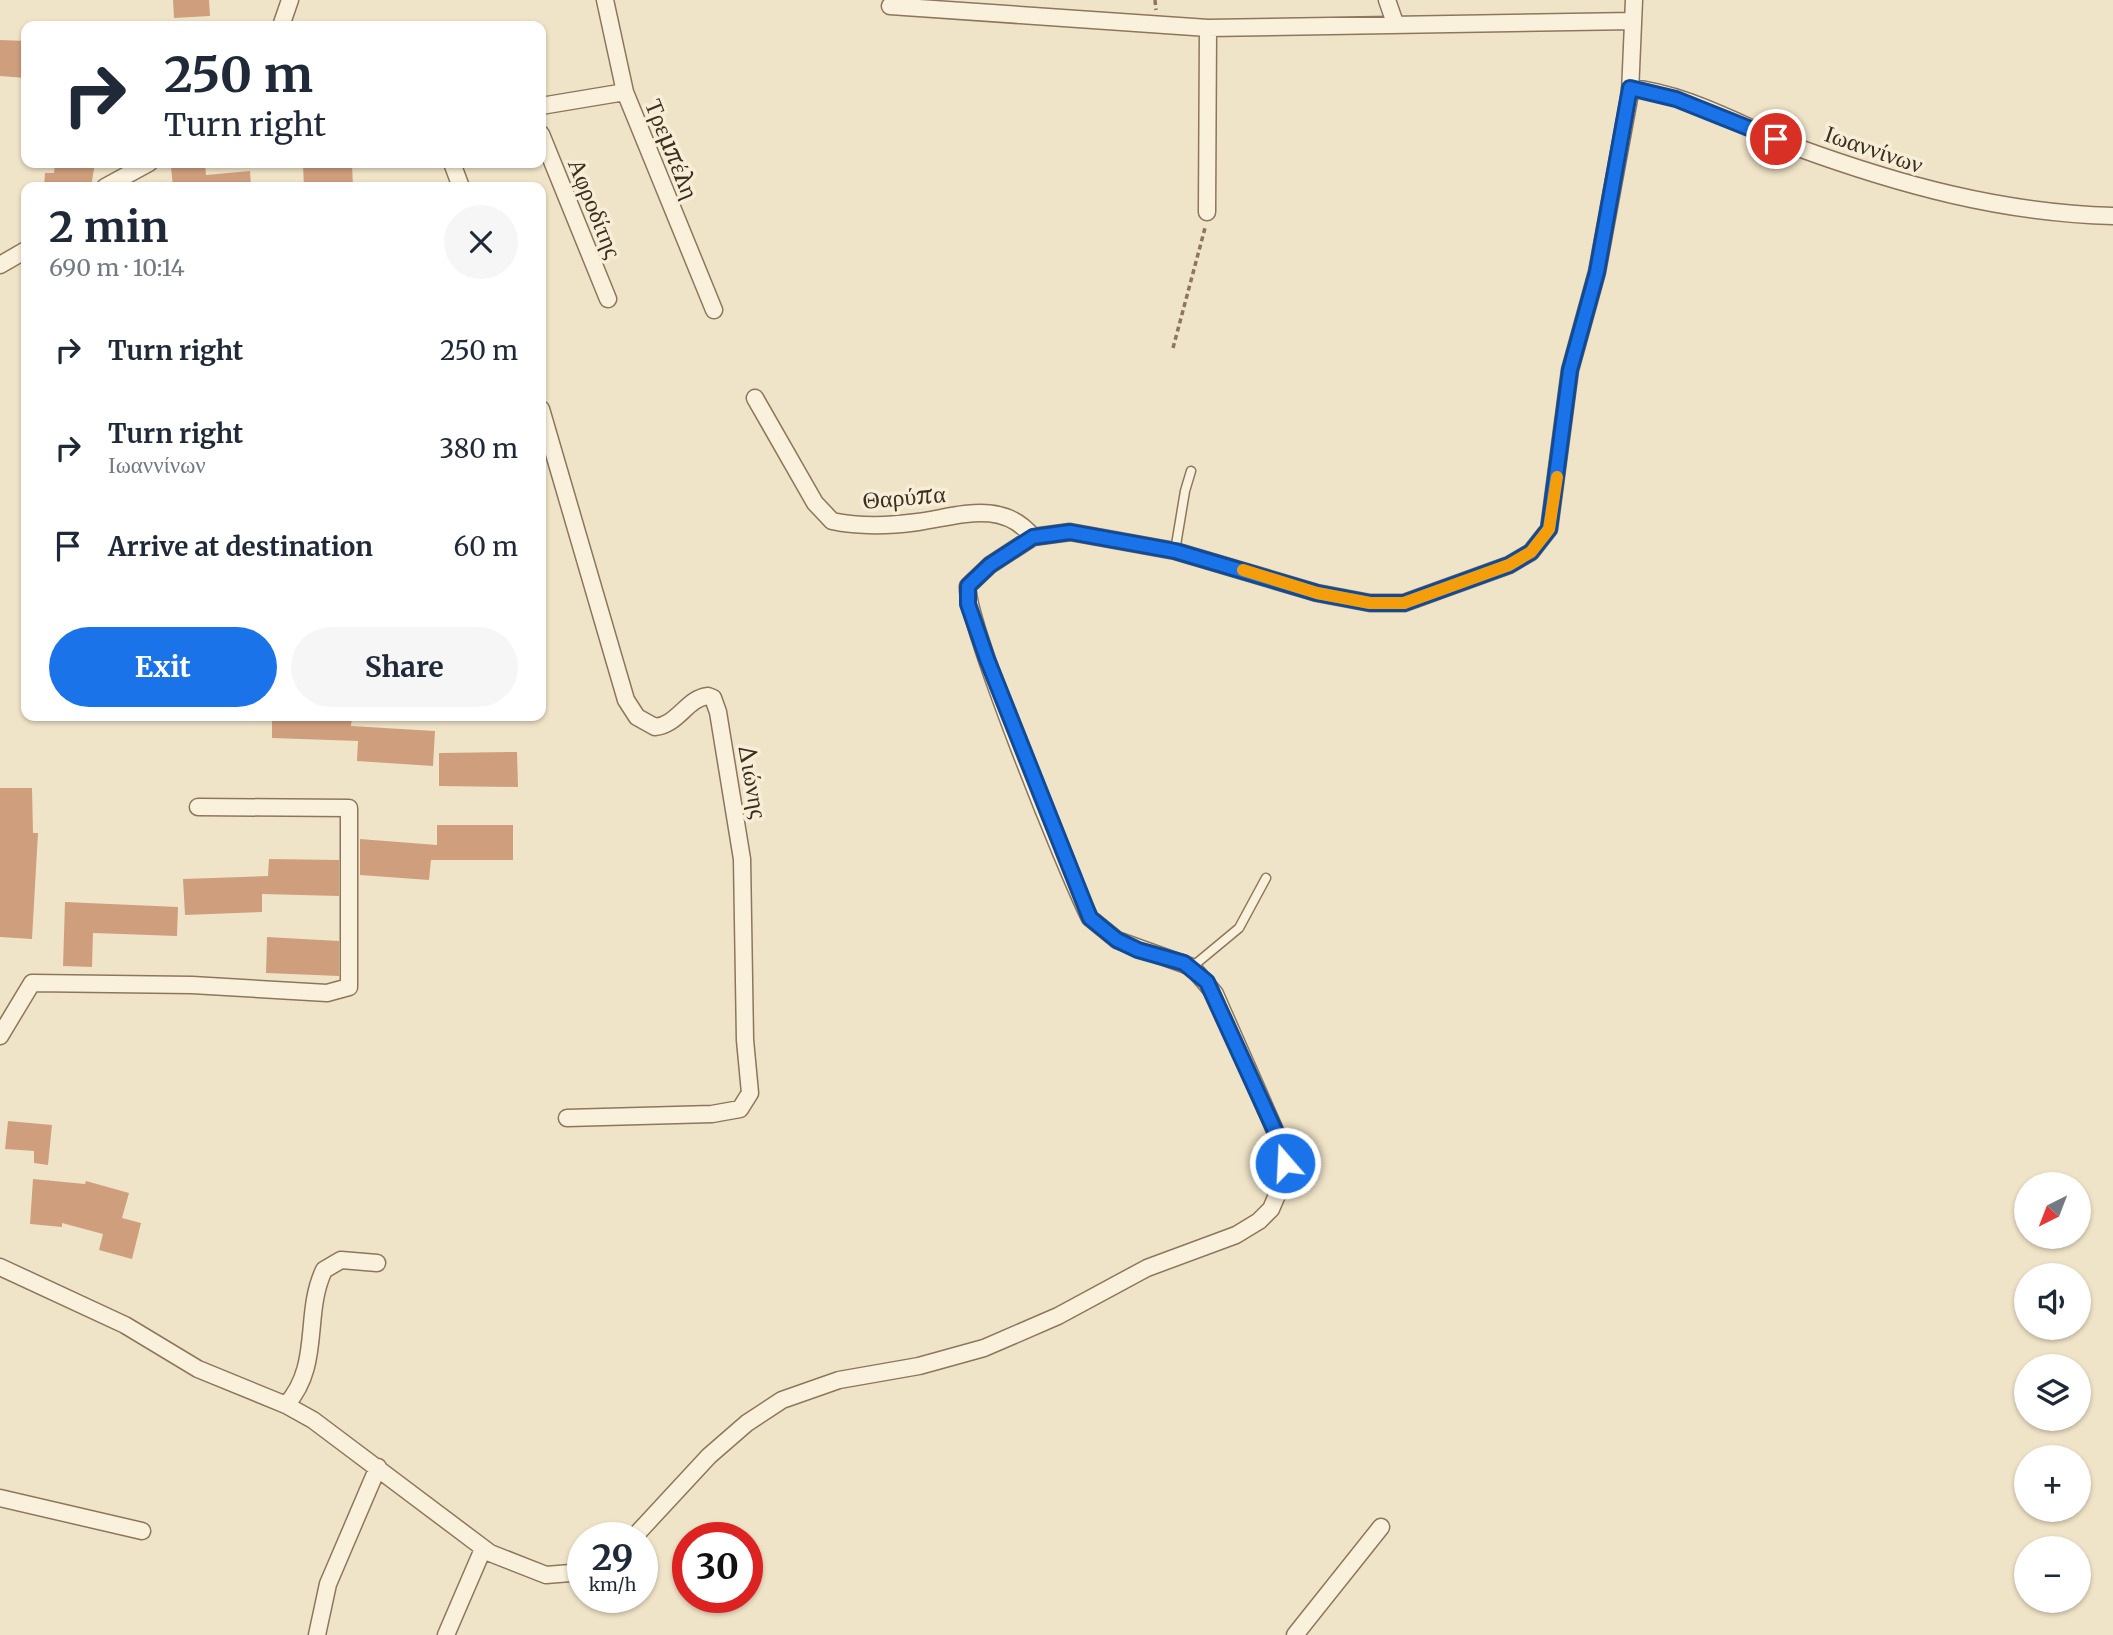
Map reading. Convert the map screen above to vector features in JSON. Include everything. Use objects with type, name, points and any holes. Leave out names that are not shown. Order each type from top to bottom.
[{"type":"street","points":[[283,21],[290,0]]},
{"type":"street","name":"Τρεμπέλη","points":[[605,0],[625,92],[714,310]]},
{"type":"street","points":[[1387,0],[1395,23]]},
{"type":"street","points":[[648,1522],[715,1451],[747,1423],[782,1400],[839,1380],[919,1366],[984,1348],[1049,1320],[1147,1268],[1236,1235],[1265,1215],[1281,1191],[1286,1174],[1281,1144],[1214,994],[1192,967],[1117,940],[1090,918],[987,659],[968,604],[968,586],[990,565],[1033,537],[1070,532],[1175,551],[1317,593],[1370,603],[1404,603],[1509,565],[1531,552],[1549,529],[1570,370],[1597,272],[1630,88],[1634,0]]},
{"type":"street","points":[[890,6],[1208,28],[1289,29],[1395,23],[1633,21]]},
{"type":"street","points":[[1207,212],[1208,28]]},
{"type":"street","name":"Ιωαννίνων","points":[[1630,88],[1676,99],[1797,148],[1936,194],[2015,208],[2113,216]]},
{"type":"street","points":[[546,105],[625,92]]},
{"type":"street","name":"Αφροδίτης","points":[[546,146],[608,299]]},
{"type":"street","points":[[110,182],[124,168]]},
{"type":"street","name":"Θαρύπα","points":[[755,398],[815,503],[832,521],[890,525],[988,512],[1014,520],[1033,537]]},
{"type":"street","name":"Διώνης","points":[[546,426],[626,700],[637,717],[655,727],[672,720],[695,699],[708,696],[713,698],[718,712],[742,859],[745,1040],[750,1093],[744,1106],[735,1112],[567,1118]]},
{"type":"street","points":[[0,1036],[32,983],[192,985],[327,993],[349,987],[349,808],[198,807]]},
{"type":"street","points":[[286,1405],[306,1375],[317,1291],[324,1270],[341,1260],[377,1263]]},
{"type":"street","points":[[0,1267],[124,1325],[206,1373],[286,1405],[327,1429],[483,1549],[540,1573],[567,1575]]},
{"type":"street","points":[[317,1635],[328,1584],[378,1467]]},
{"type":"street","points":[[0,1497],[142,1531]]},
{"type":"street","points":[[1295,1635],[1381,1527]]},
{"type":"street","points":[[446,1635],[483,1549]]},
{"type":"lane","points":[[1175,551],[1191,471]]},
{"type":"lane","points":[[1192,967],[1240,928],[1266,878]]},
{"type":"path","points":[[1173,348],[1207,212]]},
{"type":"building","points":[[173,0],[209,0],[210,16],[174,18]]},
{"type":"building","points":[[0,40],[21,41],[21,78],[0,76]]},
{"type":"building","points":[[54,168],[94,168],[92,182],[44,182],[45,173],[54,173]]},
{"type":"building","points":[[171,168],[205,168],[206,175],[250,171],[251,182],[172,182]]},
{"type":"building","points":[[303,168],[352,168],[353,182],[304,182]]},
{"type":"building","points":[[272,721],[352,721],[351,726],[435,731],[433,766],[357,761],[358,741],[272,738]]},
{"type":"building","points":[[517,752],[518,787],[439,786],[439,753]]},
{"type":"building","points":[[0,788],[32,788],[33,833],[38,833],[32,939],[0,937]]},
{"type":"building","points":[[437,825],[513,825],[513,860],[431,860],[429,880],[360,875],[360,839],[437,845]]},
{"type":"building","points":[[269,859],[339,860],[339,896],[262,894],[262,912],[185,915],[183,879],[268,876]]},
{"type":"building","points":[[65,902],[178,907],[177,936],[93,933],[92,967],[63,966]]},
{"type":"building","points":[[267,937],[339,941],[339,976],[266,973]]},
{"type":"building","points":[[8,1121],[52,1125],[48,1165],[34,1163],[34,1151],[5,1149]]},
{"type":"building","points":[[33,1179],[85,1184],[86,1181],[129,1193],[122,1218],[141,1223],[132,1259],[99,1250],[103,1234],[62,1223],[62,1227],[30,1224]]},
{"type":"slow traffic","points":[[1243,570],[1317,593],[1370,603],[1404,603],[1509,565],[1531,552],[1549,529],[1557,477]]},
{"type":"route","points":[[1285,1163],[1281,1144],[1231,1028],[1207,982],[1184,963],[1138,950],[1106,934],[1090,918],[987,659],[968,604],[968,586],[990,565],[1033,537],[1070,532],[1175,551],[1317,593],[1370,603],[1404,603],[1509,565],[1531,552],[1549,529],[1570,370],[1597,272],[1630,88],[1676,99],[1776,139]]}]
